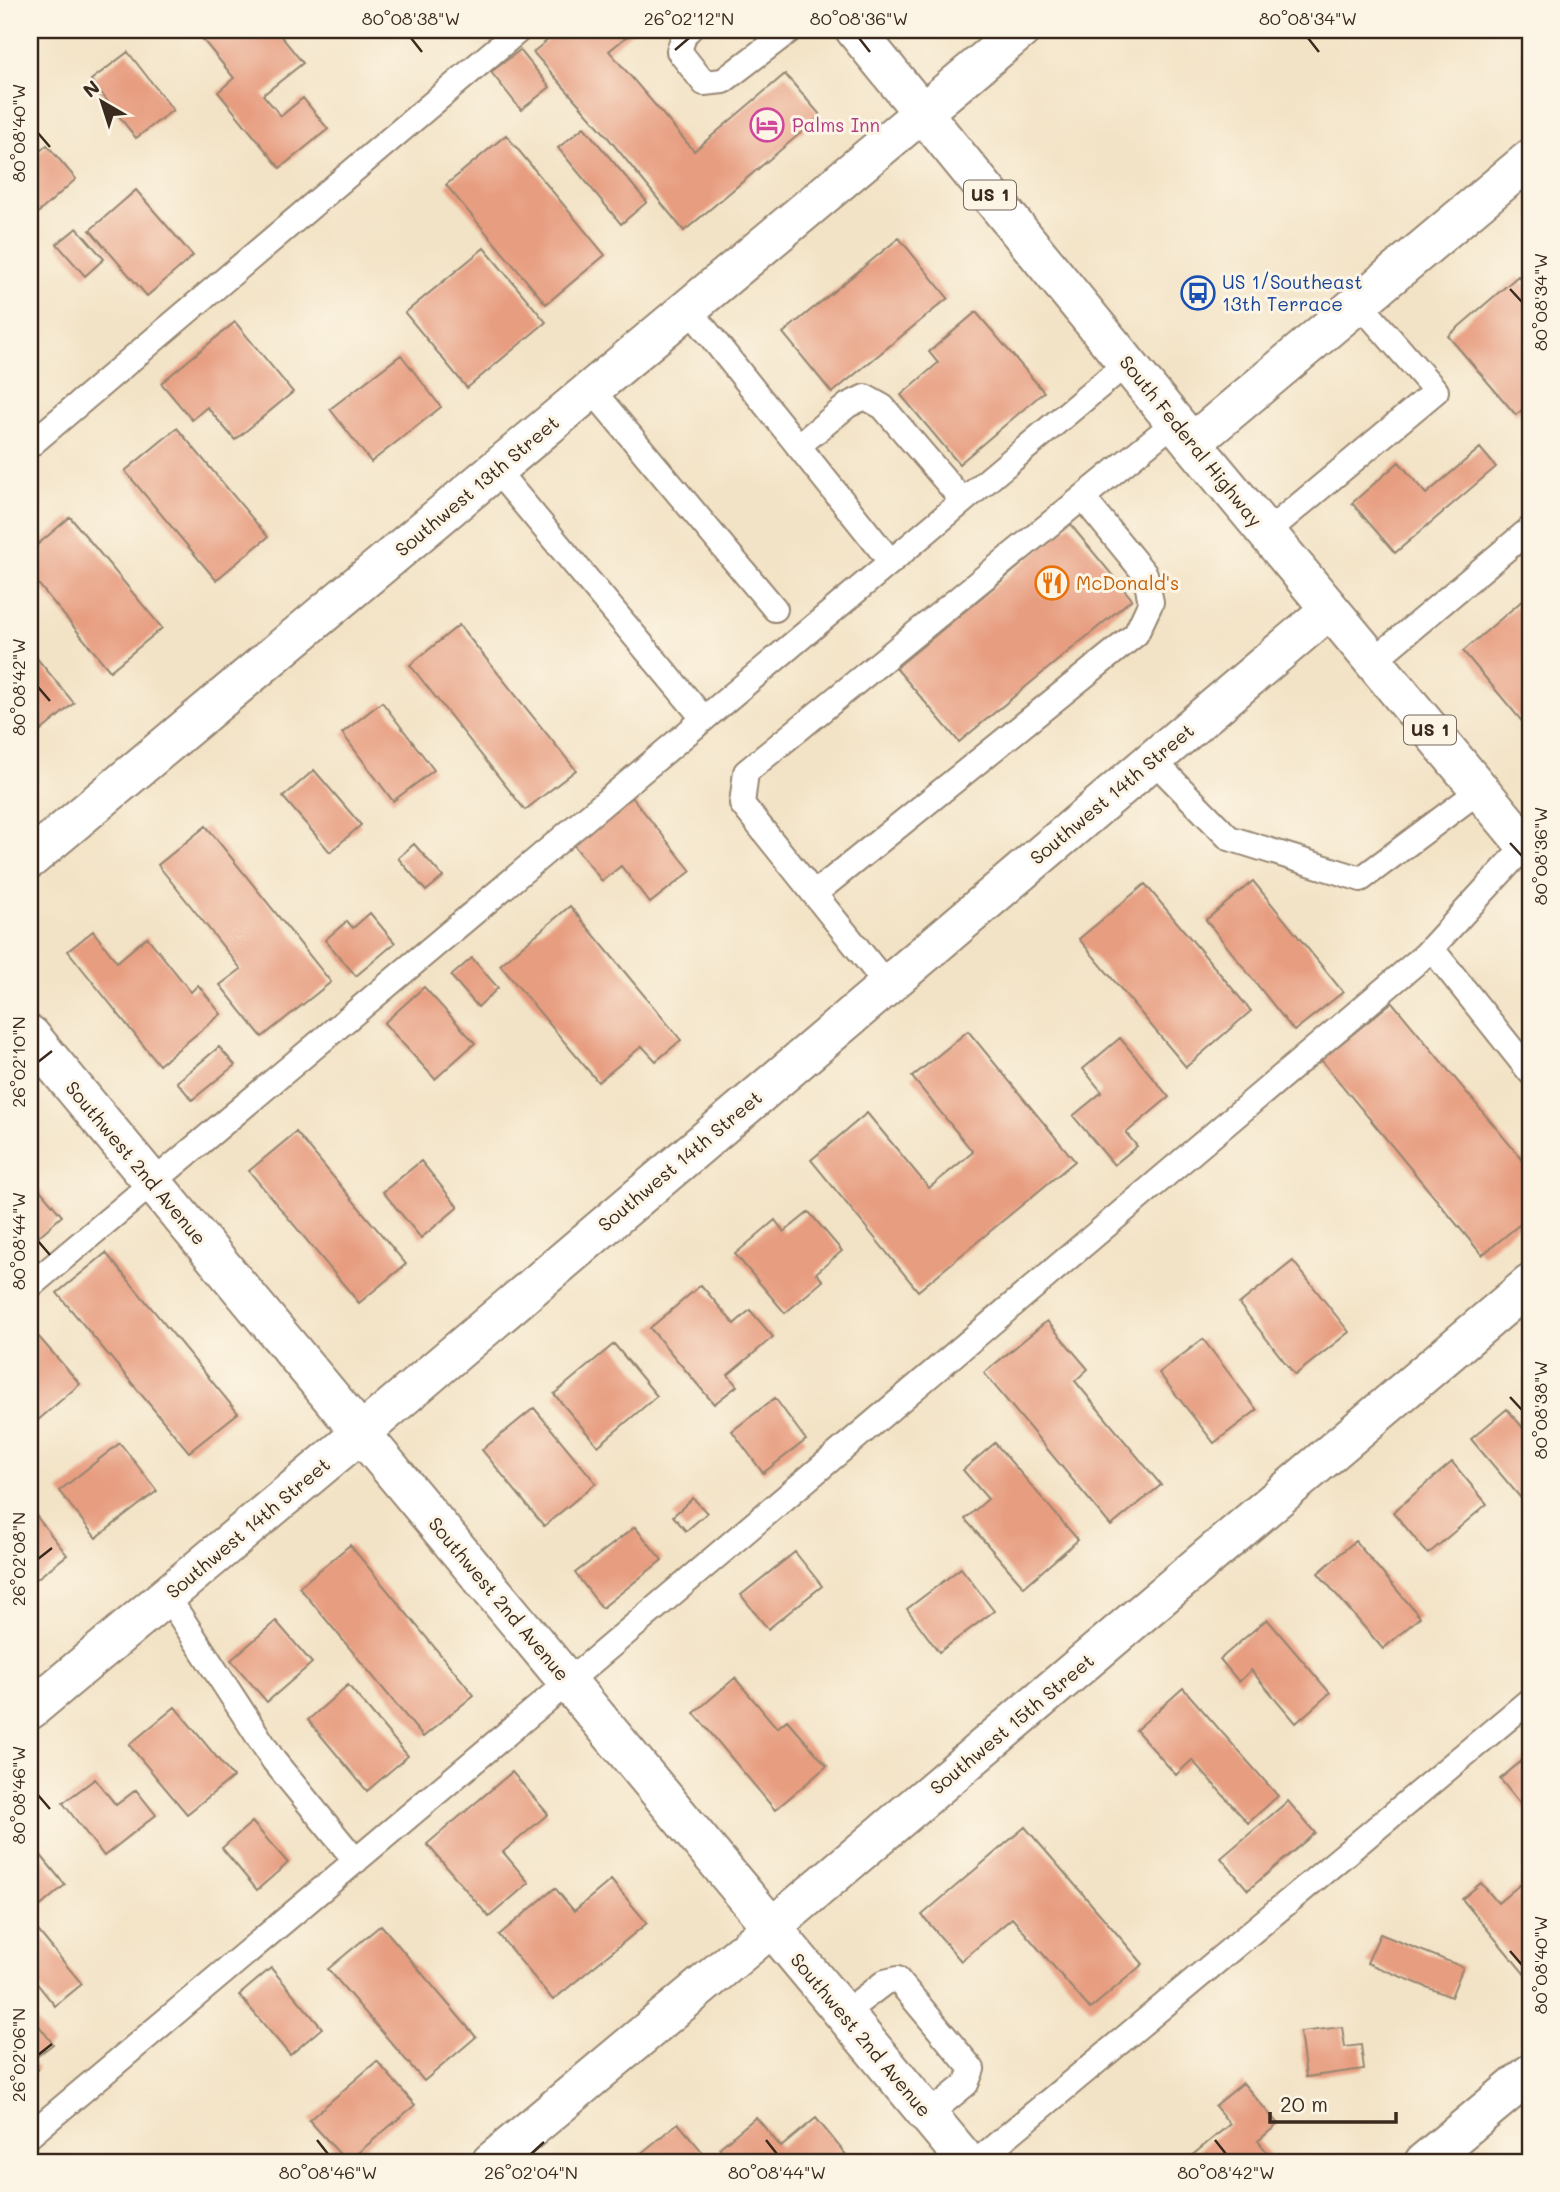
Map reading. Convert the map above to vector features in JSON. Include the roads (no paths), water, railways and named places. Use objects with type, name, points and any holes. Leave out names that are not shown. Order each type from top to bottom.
[{"type":"street","name":"South Federal Highway","points":[[855,30],[1329,610],[1529,846]]},
{"type":"street","name":"Southwest 13th Street","points":[[30,859],[924,112],[1015,32]]},
{"type":"street","points":[[1184,433],[1359,303],[1530,159]]},
{"type":"street","name":"Southwest 14th Street","points":[[30,1710],[361,1433],[1329,610]]},
{"type":"street","name":"Southwest 2nd Avenue","points":[[30,1035],[967,2162]]},
{"type":"street","name":"Southwest 15th Street","points":[[491,2162],[1530,1284]]},
{"type":"street","points":[[1424,2162],[1530,2074]]},
{"type":"street","points":[[1440,2162],[1462,2130]]},
{"type":"lane","points":[[30,445],[519,30]]},
{"type":"lane","points":[[689,30],[685,33],[679,51],[704,83],[723,81],[790,30]]},
{"type":"lane","points":[[1266,533],[1436,391],[1359,303]]},
{"type":"lane","points":[[689,309],[891,562]]},
{"type":"lane","points":[[30,1286],[1128,363]]},
{"type":"lane","points":[[592,390],[775,610]]},
{"type":"lane","points":[[798,446],[848,405],[865,397],[883,407],[963,501]]},
{"type":"lane","points":[[887,985],[742,804],[746,772],[1083,498],[1184,433]]},
{"type":"lane","points":[[496,470],[704,719]]},
{"type":"lane","points":[[814,894],[1136,634],[1151,602],[1145,574],[1083,498]]},
{"type":"lane","points":[[1372,662],[1530,529]]},
{"type":"lane","points":[[1153,760],[1229,838],[1361,879],[1480,790]]},
{"type":"lane","points":[[30,2135],[1432,948],[1529,846]]},
{"type":"lane","points":[[1432,948],[1530,1072]]},
{"type":"lane","points":[[167,1596],[274,1760],[356,1861]]},
{"type":"lane","points":[[976,2162],[1530,1700]]},
{"type":"lane","points":[[843,2014],[885,1982],[897,1979],[914,1999],[972,2069],[966,2084],[928,2115]]},
{"type":"place","name":"Palms Inn","points":[[767,125]]},
{"type":"place","name":"US 1/Southeast 13th Terrace","points":[[1198,293]]},
{"type":"place","name":"McDonald's","points":[[1052,583]]}]
